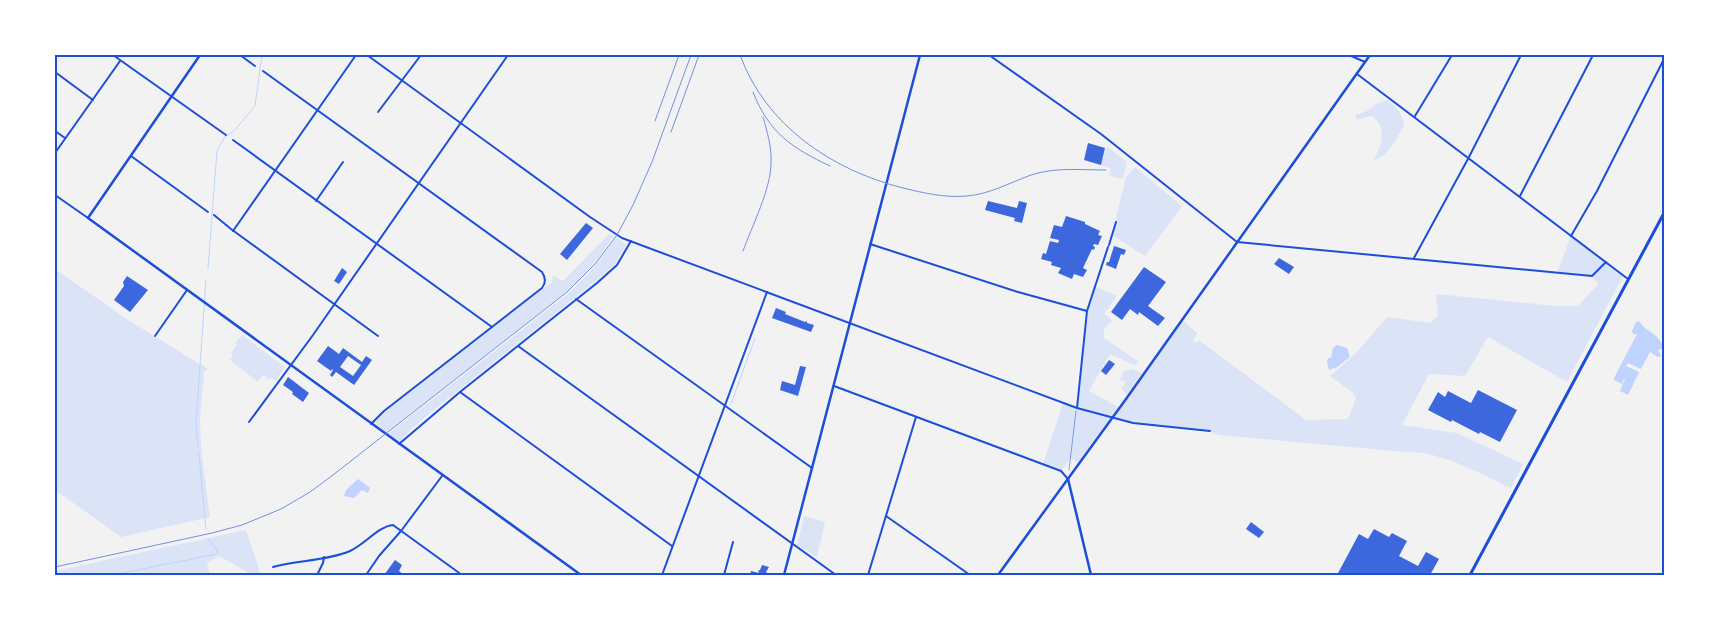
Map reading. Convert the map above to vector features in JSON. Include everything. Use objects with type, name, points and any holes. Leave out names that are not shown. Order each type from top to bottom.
[{"type":"highway","points":[[1470,575],[1664,213]]},
{"type":"main road","points":[[200,55],[88,218],[580,575]]},
{"type":"main road","points":[[784,575],[920,55]]},
{"type":"main road","points":[[998,575],[1113,417],[1370,55]]},
{"type":"main road","points":[[1068,479],[1092,575]]},
{"type":"street","points":[[113,55],[226,135]]},
{"type":"street","points":[[240,55],[255,66]]},
{"type":"street","points":[[234,231],[356,55]]},
{"type":"street","points":[[367,55],[617,235],[1077,408],[1133,423],[1210,431]]},
{"type":"street","points":[[378,112],[421,55]]},
{"type":"street","points":[[501,55],[506,58]]},
{"type":"street","points":[[249,422],[291,366],[508,55]]},
{"type":"street","points":[[989,55],[1100,134],[1237,242],[1592,276],[1606,262]]},
{"type":"street","points":[[1349,55],[1365,62]]},
{"type":"street","points":[[1415,116],[1452,55]]},
{"type":"street","points":[[1414,258],[1469,157],[1521,55]]},
{"type":"street","points":[[1520,196],[1593,55]]},
{"type":"street","points":[[1572,236],[1664,59]]},
{"type":"street","points":[[55,153],[120,60]]},
{"type":"street","points":[[262,71],[418,185],[542,272],[545,280],[542,288],[384,411],[371,424]]},
{"type":"street","points":[[55,72],[93,100]]},
{"type":"street","points":[[1357,74],[1629,279]]},
{"type":"street","points":[[55,131],[66,138]]},
{"type":"street","points":[[233,140],[492,327]]},
{"type":"street","points":[[131,156],[208,212]]},
{"type":"street","points":[[316,201],[343,162]]},
{"type":"street","points":[[55,195],[88,218]]},
{"type":"street","points":[[214,215],[378,336]]},
{"type":"street","points":[[1077,408],[1087,311],[1116,222]]},
{"type":"street","points":[[399,444],[617,265],[631,241]]},
{"type":"street","points":[[870,244],[1018,292],[1087,311]]},
{"type":"street","points":[[155,336],[187,290]]},
{"type":"street","points":[[662,575],[768,292]]},
{"type":"street","points":[[576,299],[812,468]]},
{"type":"street","points":[[518,346],[836,575]]},
{"type":"street","points":[[833,386],[1061,471],[1068,479]]},
{"type":"street","points":[[460,392],[672,547]]},
{"type":"street","points":[[868,575],[916,417]]},
{"type":"street","points":[[366,575],[442,476]]},
{"type":"street","points":[[886,516],[970,575]]},
{"type":"street","points":[[273,568],[293,562],[351,551],[390,525],[393,525],[462,575]]},
{"type":"street","points":[[724,575],[733,542]]},
{"type":"street","points":[[317,575],[324,563],[324,557]]},
{"type":"street","points":[[1472,571],[1476,575]]},
{"type":"path","points":[[1068,479],[1077,408]]},
{"type":"shaded area","points":[[1387,100],[1399,111],[1404,126],[1388,151],[1374,160],[1382,137],[1380,126],[1372,116],[1356,119],[1356,115]]},
{"type":"shaded area","points":[[1107,146],[1127,162],[1123,179],[1109,176],[1111,169],[1101,165]]},
{"type":"shaded area","points":[[1135,167],[1182,206],[1145,256],[1112,235],[1126,177]]},
{"type":"shaded area","points":[[609,234],[614,236],[585,273],[565,293],[386,433],[377,425],[376,421],[385,412],[552,282],[553,275],[562,281],[564,280]]},
{"type":"shaded area","points":[[1571,236],[1623,276],[1567,382],[1488,337],[1465,376],[1429,374],[1402,425],[1457,433],[1523,464],[1511,488],[1460,464],[1432,455],[1219,435],[1210,431],[1133,423],[1113,417],[1182,320],[1197,333],[1193,341],[1197,343],[1199,340],[1306,420],[1348,419],[1356,398],[1352,392],[1330,376],[1356,353],[1387,317],[1431,323],[1438,315],[1436,294],[1555,306],[1578,306],[1598,284],[1592,276],[1557,273]]},
{"type":"shaded area","points":[[617,237],[626,245],[615,264],[596,281],[412,428],[401,441],[388,434],[569,293],[589,273]]},
{"type":"shaded area","points":[[55,269],[128,320],[208,369],[204,372],[200,420],[201,449],[210,517],[121,537],[55,490]]},
{"type":"shaded area","points":[[1094,286],[1117,296],[1104,314],[1112,320],[1104,329],[1104,338],[1139,362],[1134,365],[1110,354],[1089,391],[1118,407],[1078,462],[1070,458],[1061,471],[1043,464],[1063,403],[1077,407],[1087,311]]},
{"type":"shaded area","points":[[242,335],[285,367],[276,381],[262,376],[258,382],[230,360],[233,355],[231,353],[237,345],[235,343]]},
{"type":"shaded area","points":[[1132,369],[1142,373],[1127,394],[1121,389],[1126,382],[1119,380],[1123,375],[1123,371]]},
{"type":"shaded area","points":[[804,516],[825,522],[817,557],[797,545]]},
{"type":"shaded area","points":[[246,530],[261,575],[253,575],[219,556],[207,563],[210,575],[55,575],[55,571]]},
{"type":"water","points":[[1639,321],[1659,339],[1664,349],[1658,350],[1661,356],[1658,357],[1650,352],[1641,369],[1628,363],[1626,366],[1639,372],[1628,395],[1620,391],[1625,379],[1622,384],[1614,380],[1614,378],[1637,334],[1633,334],[1632,331],[1636,322]]},
{"type":"water","points":[[1337,345],[1347,348],[1350,357],[1337,367],[1329,370],[1328,358],[1331,358],[1333,348]]},
{"type":"water","points":[[358,479],[370,488],[368,493],[362,490],[354,498],[344,496],[346,490]]},
{"type":"building","points":[[1088,143],[1105,148],[1101,165],[1084,160]]},
{"type":"building","points":[[988,201],[1017,208],[1019,201],[1027,203],[1022,223],[1014,221],[1015,218],[985,210]]},
{"type":"building","points":[[1066,216],[1085,222],[1085,224],[1100,231],[1098,235],[1102,236],[1098,245],[1094,244],[1093,246],[1095,247],[1094,250],[1092,249],[1083,268],[1087,270],[1083,277],[1074,274],[1072,279],[1058,273],[1061,268],[1051,265],[1052,262],[1041,259],[1043,253],[1046,254],[1050,241],[1058,243],[1059,240],[1050,238],[1054,225],[1062,227]]},
{"type":"building","points":[[586,223],[593,228],[567,260],[560,254]]},
{"type":"building","points":[[1114,246],[1126,250],[1124,255],[1121,254],[1116,269],[1106,265],[1109,262]]},
{"type":"building","points":[[1279,258],[1294,267],[1289,274],[1274,264]]},
{"type":"building","points":[[1144,267],[1166,282],[1148,306],[1165,318],[1158,326],[1139,312],[1138,315],[1130,309],[1122,320],[1111,312]]},
{"type":"building","points":[[342,268],[347,272],[339,284],[334,281]]},
{"type":"building","points":[[127,276],[148,290],[130,312],[114,300],[124,286],[123,282]]},
{"type":"building","points":[[776,308],[786,312],[785,314],[814,325],[811,332],[772,318]]},
{"type":"building","points":[[328,346],[339,354],[343,348],[362,362],[366,356],[372,360],[354,385],[336,372],[332,377],[330,375],[333,370],[331,371],[317,361]],"holes":[[[348,356],[361,365],[353,376],[340,367]]]},
{"type":"building","points":[[1109,360],[1115,364],[1106,375],[1101,371]]},
{"type":"building","points":[[800,366],[806,367],[798,396],[780,390],[782,381],[795,385]]},
{"type":"building","points":[[288,377],[309,393],[303,402],[283,385]]},
{"type":"building","points":[[1478,390],[1517,410],[1500,442],[1452,420],[1451,422],[1428,410],[1438,392],[1445,397],[1448,391],[1471,403]]},
{"type":"building","points":[[1251,522],[1264,532],[1259,538],[1246,529]]},
{"type":"building","points":[[1374,529],[1389,537],[1392,533],[1407,541],[1399,556],[1418,566],[1426,552],[1439,559],[1430,575],[1337,575],[1359,534],[1368,539]]},
{"type":"building","points":[[395,560],[402,565],[399,571],[404,575],[384,575]]},
{"type":"building","points":[[762,565],[769,567],[766,572],[768,574],[750,575],[751,571],[759,573],[758,571]]},
{"type":"waterway","points":[[208,268],[217,151],[224,138],[234,131],[255,106],[262,55]]},
{"type":"waterway","points":[[198,447],[196,422],[206,280]]},
{"type":"waterway","points":[[731,404],[755,338]]},
{"type":"waterway","points":[[199,454],[206,529]]},
{"type":"waterway","points":[[112,575],[217,554],[217,550],[208,539]]},
{"type":"railway","points":[[655,121],[679,55]]},
{"type":"railway","points":[[55,567],[212,533],[242,525],[281,509],[310,492],[333,475],[567,292],[595,264],[617,235],[633,205],[652,162],[691,55]]},
{"type":"railway","points":[[671,132],[699,55]]},
{"type":"railway","points":[[740,55],[766,103],[784,124],[827,157],[851,170],[877,180],[927,193],[959,196],[984,193],[1040,172],[1106,170]]},
{"type":"railway","points":[[753,92],[766,118],[783,138],[804,153],[830,166]]},
{"type":"railway","points":[[743,251],[765,196],[770,173],[771,151],[763,117]]}]
